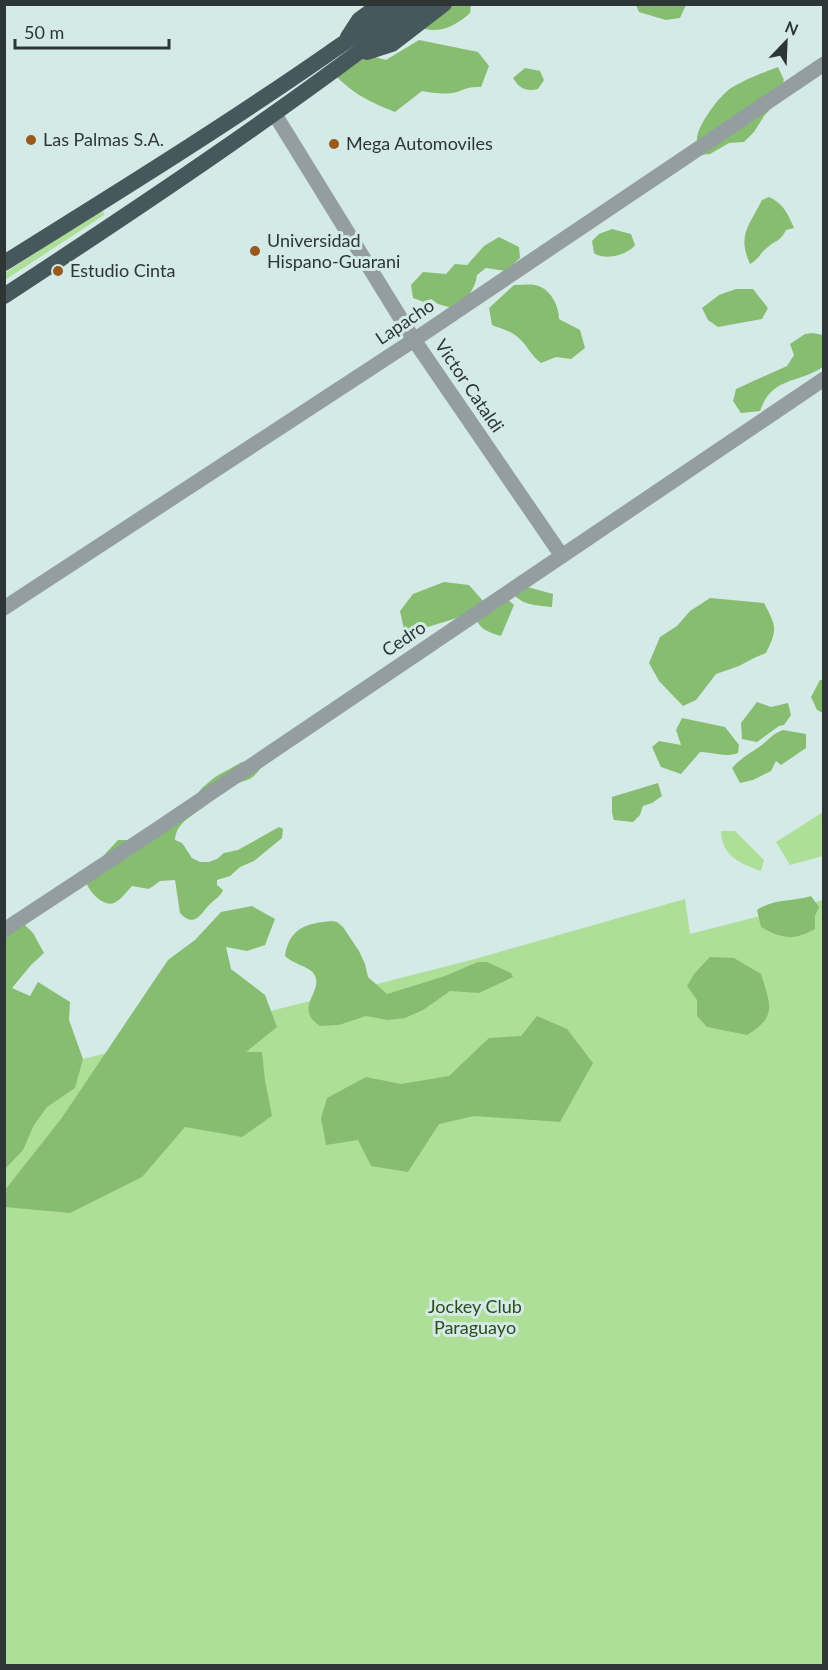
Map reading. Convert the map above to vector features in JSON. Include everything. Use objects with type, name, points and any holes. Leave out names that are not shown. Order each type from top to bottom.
[{"type":"highway","points":[[345,41],[359,20],[381,4]]},
{"type":"highway","points":[[4,296],[156,197],[357,54],[400,4]]},
{"type":"highway","points":[[4,263],[285,84],[345,41],[375,32],[422,4]]},
{"type":"highway","points":[[357,54],[392,44],[444,4]]},
{"type":"highway","points":[[143,176],[156,197]]},
{"type":"street","name":"Lapacho","points":[[4,608],[414,340],[824,64]]},
{"type":"street","name":"Victor Cataldi","points":[[273,113],[414,340],[562,556]]},
{"type":"street","name":"Cedro","points":[[4,930],[824,379]]},
{"type":"green space","points":[[432,5],[471,5],[470,13],[459,22],[446,28],[433,30],[419,27]]},
{"type":"green space","points":[[636,5],[686,5],[680,18],[666,20],[639,12]]},
{"type":"green space","points":[[419,40],[478,52],[489,66],[481,87],[448,93],[422,91],[395,112],[360,95],[345,85],[330,70],[368,55],[386,60]]},
{"type":"green space","points":[[778,67],[784,80],[776,103],[754,132],[744,142],[729,143],[710,154],[701,155],[697,135],[709,112],[721,97],[731,88]]},
{"type":"green space","points":[[525,68],[540,71],[544,80],[538,89],[523,88],[513,78]]},
{"type":"green space","points":[[769,197],[781,206],[794,228],[786,230],[780,239],[765,249],[750,264],[746,254],[746,231],[762,200]]},
{"type":"green space","points":[[101,210],[104,215],[5,280],[5,273]]},
{"type":"green space","points":[[612,229],[631,234],[635,245],[627,252],[616,256],[604,257],[594,253],[592,241],[599,234]]},
{"type":"green space","points":[[499,237],[519,247],[520,258],[506,271],[486,268],[477,275],[469,295],[452,308],[438,304],[431,299],[424,302],[413,298],[411,285],[423,272],[446,274],[455,264],[467,265],[484,246]]},
{"type":"green space","points":[[514,285],[535,285],[549,293],[557,308],[559,319],[580,330],[585,348],[571,359],[556,357],[541,363],[519,338],[492,325],[489,308]]},
{"type":"green space","points":[[736,289],[753,289],[768,308],[762,319],[718,327],[708,320],[702,308],[719,295]]},
{"type":"green space","points":[[805,334],[823,335],[823,367],[779,386],[771,392],[760,411],[741,413],[733,401],[736,389],[787,366],[794,355],[790,344]]},
{"type":"green space","points":[[444,582],[469,585],[483,601],[507,599],[514,605],[501,636],[482,628],[473,609],[457,618],[405,634],[400,611],[413,594]]},
{"type":"green space","points":[[520,585],[553,594],[552,607],[532,605],[517,598],[508,588]]},
{"type":"green space","points":[[710,598],[764,603],[773,623],[774,633],[766,653],[716,674],[696,700],[683,706],[659,681],[649,663],[660,637],[677,626],[690,611]]},
{"type":"green space","points":[[820,680],[823,680],[823,713],[817,710],[811,697]]},
{"type":"green space","points":[[757,702],[771,707],[788,703],[791,715],[784,725],[779,726],[757,742],[742,739],[741,723]]},
{"type":"green space","points":[[682,718],[725,727],[739,745],[738,753],[724,755],[700,752],[681,774],[661,767],[652,747],[659,741],[681,745],[676,730]]},
{"type":"green space","points":[[783,730],[806,734],[806,748],[781,765],[776,761],[771,771],[753,780],[740,783],[732,768],[773,735]]},
{"type":"green space","points":[[255,760],[262,766],[255,775],[227,788],[186,820],[178,828],[175,840],[182,843],[192,858],[200,862],[209,862],[224,853],[238,850],[279,827],[283,829],[282,838],[254,861],[240,867],[230,876],[217,880],[217,885],[223,890],[201,915],[190,920],[180,913],[175,880],[160,881],[149,889],[132,886],[121,898],[110,904],[105,903],[93,893],[86,881],[118,840],[140,840],[190,803],[215,777],[242,762]]},
{"type":"green space","points":[[658,783],[662,796],[643,806],[640,815],[633,822],[614,820],[612,797]]},
{"type":"green space","points":[[823,812],[823,856],[790,865],[776,842]]},
{"type":"green space","points":[[721,831],[735,831],[764,860],[761,871],[746,865],[728,853]]},
{"type":"green space","points":[[811,896],[819,907],[815,916],[815,929],[788,937],[761,927],[757,910],[777,902]]},
{"type":"green space","name":"Jockey Club Paraguayo","points":[[685,899],[690,934],[823,900],[823,1665],[5,1666],[5,1082],[83,1059],[471,960]]},
{"type":"green space","points":[[252,906],[275,919],[265,945],[247,951],[226,947],[231,969],[265,995],[277,1027],[246,1052],[262,1052],[272,1116],[242,1137],[185,1127],[142,1177],[70,1213],[5,1207],[5,1190],[61,1119],[168,960],[195,940],[221,912]]},
{"type":"green space","points":[[332,921],[343,927],[359,951],[368,977],[387,994],[445,976],[478,962],[487,962],[511,973],[513,977],[479,993],[450,991],[423,1010],[405,1018],[388,1020],[366,1016],[339,1025],[320,1026],[312,1019],[309,1012],[316,987],[314,974],[285,956],[295,933],[315,923]]},
{"type":"green space","points":[[22,922],[33,933],[44,953],[12,988],[30,996],[38,982],[70,1002],[69,1020],[83,1059],[75,1088],[47,1107],[34,1125],[23,1150],[5,1169],[5,934]]},
{"type":"green space","points":[[710,957],[734,958],[761,974],[769,1009],[764,1022],[747,1035],[707,1027],[697,1016],[697,1000],[687,986],[694,974]]},
{"type":"green space","points":[[537,1016],[567,1029],[593,1063],[560,1122],[474,1116],[439,1124],[408,1172],[371,1166],[358,1140],[326,1145],[321,1118],[327,1098],[366,1077],[401,1084],[449,1076],[489,1038],[521,1036]]},
{"type":"place","name":"Las Palmas S.A.","points":[[31,140]]},
{"type":"place","name":"Mega Automoviles","points":[[334,144]]},
{"type":"place","name":"Universidad Hispano-Guarani","points":[[255,251]]},
{"type":"place","name":"Estudio Cinta","points":[[58,271]]}]
